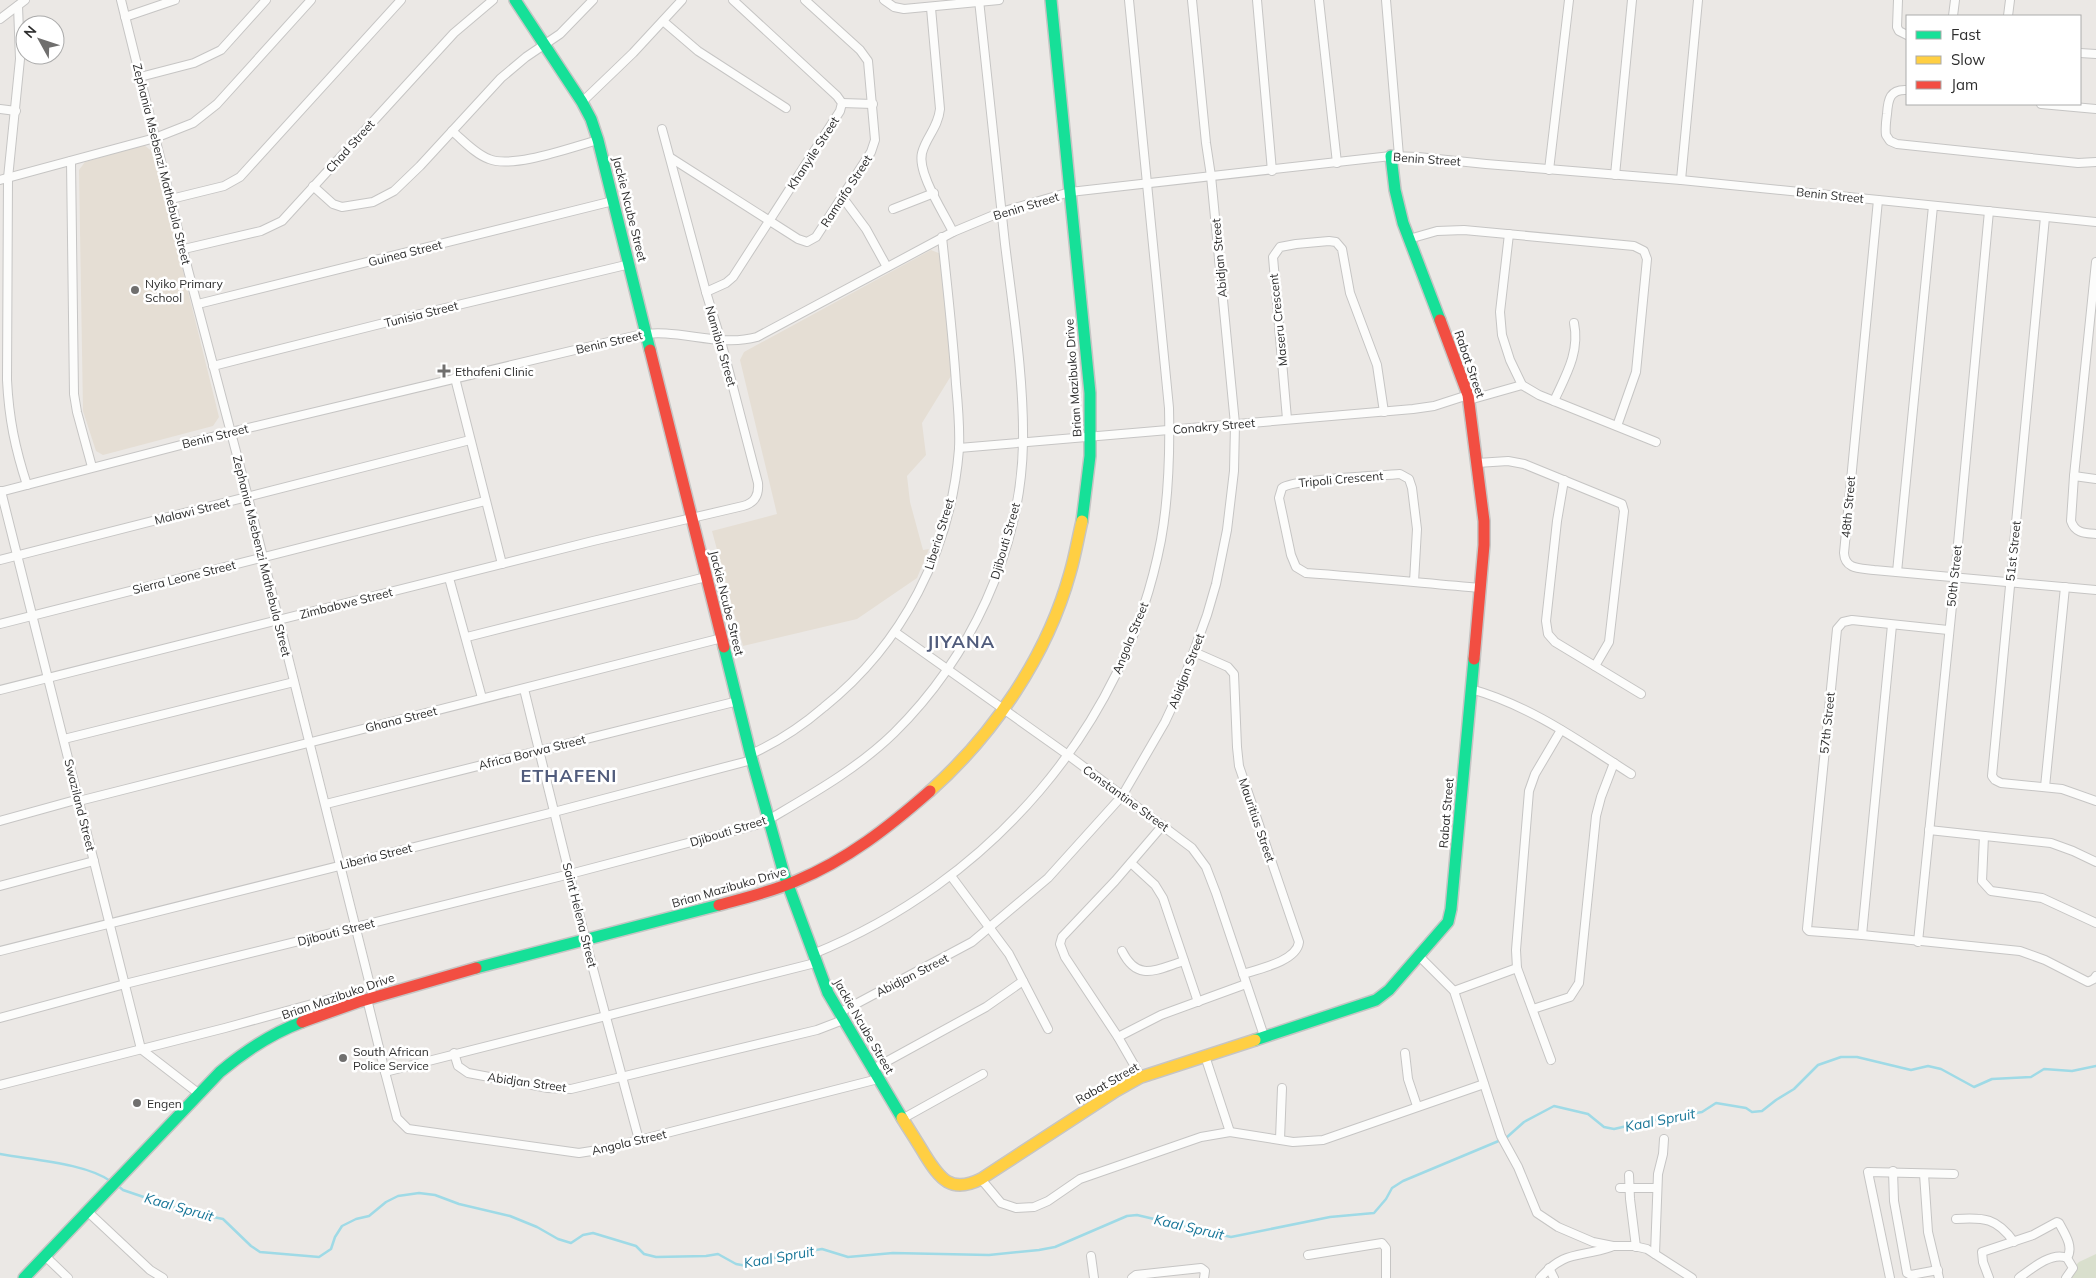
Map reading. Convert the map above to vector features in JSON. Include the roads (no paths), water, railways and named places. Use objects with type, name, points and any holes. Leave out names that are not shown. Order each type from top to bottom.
[{"type":"street","points":[[0,19],[25,0]]},
{"type":"street","name":"Zephania Msebenzi Mathebula Street","points":[[121,0],[357,927],[370,998]]},
{"type":"street","points":[[125,16],[175,0]]},
{"type":"street","points":[[140,77],[208,58],[221,50],[266,0]]},
{"type":"street","points":[[4,179],[155,138],[182,128],[206,114],[311,0]]},
{"type":"street","points":[[171,199],[224,186],[240,176],[401,0]]},
{"type":"street","name":"Chad Street","points":[[184,248],[270,228],[287,216],[454,33],[493,0]]},
{"type":"street","name":"Jackie Ncube Street","points":[[516,0],[582,102],[591,118],[598,140],[768,820],[788,886],[814,958],[841,1016],[937,1174],[946,1182],[961,1186]]},
{"type":"street","points":[[313,186],[338,206],[350,207],[373,202],[387,195],[401,185],[508,72],[560,34],[593,0]]},
{"type":"street","points":[[582,102],[682,0]]},
{"type":"street","name":"Khanyile Street","points":[[706,292],[726,283],[733,277],[840,111],[842,103],[838,96],[733,0]]},
{"type":"street","name":"Ramaifo Street","points":[[671,158],[798,239],[810,241],[816,237],[843,198],[874,146],[873,104],[870,67],[865,56],[805,0]]},
{"type":"street","points":[[884,0],[899,8],[917,9],[999,0]]},
{"type":"street","points":[[916,0],[917,9]]},
{"type":"street","name":"Brian Mazibuko Drive","points":[[24,1278],[198,1093],[231,1062],[264,1039],[293,1025],[370,998],[446,975],[788,886],[842,858],[882,832],[913,808],[966,758],[1004,710],[1036,658],[1054,619],[1070,574],[1084,514],[1091,437],[1090,393],[1051,0]]},
{"type":"street","name":"Angola Street","points":[[385,1072],[605,1016],[814,958],[893,915],[951,876],[1012,823],[1068,755],[1110,686],[1140,616],[1161,540],[1168,488],[1169,430],[1167,382],[1129,0]]},
{"type":"street","name":"Abidjan Street","points":[[454,1053],[458,1066],[464,1072],[548,1088],[577,1088],[817,1030],[960,949],[989,929],[1048,878],[1122,796],[1165,722],[1194,652],[1216,584],[1227,530],[1234,471],[1235,424],[1192,0]]},
{"type":"street","points":[[1257,0],[1272,171]]},
{"type":"street","points":[[1320,0],[1337,163]]},
{"type":"street","points":[[1386,0],[1395,156]]},
{"type":"street","points":[[1550,170],[1569,0]]},
{"type":"street","points":[[1615,175],[1632,0]]},
{"type":"street","points":[[1681,180],[1698,0]]},
{"type":"street","points":[[1898,0],[1897,28],[1906,35]]},
{"type":"street","points":[[1953,15],[1954,0]]},
{"type":"street","points":[[2008,15],[2010,0]]},
{"type":"street","name":"Djibouti Street","points":[[0,1018],[125,984],[727,834],[768,820],[836,779],[878,747],[910,715],[947,670],[981,611],[1000,562],[1017,496],[1023,443],[1020,373],[979,1]]},
{"type":"street","points":[[18,6],[20,59],[16,111],[4,179],[8,406],[13,438],[27,485]]},
{"type":"street","points":[[931,8],[940,110],[938,122],[922,152],[921,161],[924,173],[954,232]]},
{"type":"street","points":[[663,21],[698,51],[786,108]]},
{"type":"street","points":[[2081,52],[2096,54]]},
{"type":"street","points":[[1906,90],[1896,90],[1889,97],[1885,132],[1888,138],[1897,144],[2078,163],[2096,162]]},
{"type":"street","points":[[842,103],[873,104]]},
{"type":"street","points":[[2052,105],[2096,109]]},
{"type":"street","points":[[0,109],[16,111]]},
{"type":"street","name":"Namibia Street","points":[[662,129],[758,483],[758,495],[749,504],[692,517]]},
{"type":"street","points":[[452,131],[482,156],[502,162],[520,161],[598,140]]},
{"type":"street","name":"Benin Street","points":[[1,492],[231,432],[646,333],[721,341],[748,340],[757,337],[942,237],[1001,212],[1070,192],[1395,156],[1681,180],[2096,222]]},
{"type":"street","name":"Rabat Street","points":[[961,1186],[981,1180],[1103,1099],[1141,1077],[1376,1000],[1389,990],[1420,956],[1442,931],[1450,916],[1485,532],[1469,398],[1409,239],[1397,199],[1395,156]]},
{"type":"street","points":[[71,161],[74,394],[92,467]]},
{"type":"street","points":[[893,208],[934,193]]},
{"type":"street","points":[[843,198],[866,229],[887,267]]},
{"type":"street","name":"48th Street","points":[[1878,200],[1844,553],[1846,561],[1852,567],[2096,590]]},
{"type":"street","name":"Guinea Street","points":[[198,304],[612,201]]},
{"type":"street","points":[[1897,572],[1933,206]]},
{"type":"street","name":"50th Street","points":[[1918,942],[1989,211]]},
{"type":"street","name":"51st Street","points":[[2045,217],[1992,776],[2001,783],[2073,792],[2096,801]]},
{"type":"street","points":[[1409,239],[1444,231],[1464,230],[1634,246],[1644,251],[1647,259],[1636,372],[1618,426]]},
{"type":"street","points":[[1509,234],[1500,327],[1510,360],[1522,385],[1554,401],[1656,442]]},
{"type":"street","name":"Liberia Street","points":[[0,951],[554,812],[752,757],[787,735],[834,700],[869,664],[895,632],[919,592],[937,550],[949,506],[959,448],[955,364],[942,237]]},
{"type":"street","name":"Maseru Crescent","points":[[1287,419],[1273,257],[1277,250],[1284,246],[1329,241],[1336,242],[1342,249],[1350,293],[1377,365],[1384,412]]},
{"type":"street","points":[[2096,262],[2071,521],[2073,526],[2080,532],[2096,534]]},
{"type":"street","name":"Tunisia Street","points":[[213,366],[630,264]]},
{"type":"street","points":[[1554,401],[1574,356],[1576,332],[1574,322]]},
{"type":"street","points":[[455,378],[502,564]]},
{"type":"street","name":"Conakry Street","points":[[959,448],[1384,412],[1434,406],[1522,385]]},
{"type":"street","name":"Malawi Street","points":[[0,560],[470,440]]},
{"type":"street","points":[[1477,463],[1517,462],[1622,504],[1624,510],[1612,626],[1606,650],[1596,666]]},
{"type":"street","name":"Tripoli Crescent","points":[[1414,582],[1417,529],[1412,488],[1406,477],[1400,474],[1291,484],[1282,488],[1279,498],[1282,516],[1291,555],[1298,570],[1306,573],[1480,588]]},
{"type":"street","points":[[2074,476],[2096,479]]},
{"type":"street","points":[[1564,480],[1557,522],[1546,627],[1548,634],[1555,642],[1641,694]]},
{"type":"street","name":"Swaziland Street","points":[[1,492],[141,1049]]},
{"type":"street","name":"Sierra Leone Street","points":[[0,624],[485,502]]},
{"type":"street","name":"Zimbabwe Street","points":[[0,690],[692,517]]},
{"type":"street","points":[[467,637],[706,577]]},
{"type":"street","points":[[449,578],[467,637],[482,698]]},
{"type":"street","points":[[2045,788],[2065,587]]},
{"type":"street","name":"57th Street","points":[[1862,935],[1809,932],[1806,927],[1836,629],[1847,620],[1948,630]]},
{"type":"street","points":[[1892,624],[1862,935],[2020,951],[2045,960],[2088,982],[2094,980],[2096,976]]},
{"type":"street","name":"Constantine Street","points":[[895,632],[1068,755],[1192,848],[1206,867],[1264,1036]]},
{"type":"street","name":"Ghana Street","points":[[0,821],[722,638]]},
{"type":"street","name":"Mauritius Street","points":[[1194,652],[1228,667],[1234,674],[1237,747],[1240,766],[1299,942],[1297,949],[1290,956],[1243,974]]},
{"type":"street","points":[[64,739],[294,682]]},
{"type":"street","name":"Saint Helena Street","points":[[524,689],[585,940],[639,1140]]},
{"type":"street","points":[[1471,689],[1509,701],[1561,730],[1631,774]]},
{"type":"street","name":"Africa Borwa Street","points":[[326,804],[738,701]]},
{"type":"street","points":[[1551,1060],[1517,968],[1516,941],[1530,791],[1535,774],[1561,730]]},
{"type":"street","points":[[1533,1009],[1566,999],[1574,993],[1579,983],[1596,816],[1614,763]]},
{"type":"street","points":[[1141,1077],[1118,1036],[1065,957],[1060,944],[1062,937],[1131,863],[1162,825]]},
{"type":"street","points":[[1928,830],[2051,843],[2073,850],[2096,862]]},
{"type":"street","points":[[1984,836],[1982,881],[1991,891],[2042,898],[2096,923]]},
{"type":"street","points":[[0,886],[94,862]]},
{"type":"street","points":[[1131,863],[1159,891],[1198,1002]]},
{"type":"street","points":[[951,876],[1009,954],[1048,1029]]},
{"type":"street","points":[[1122,952],[1134,968],[1143,972],[1184,961]]},
{"type":"street","points":[[1420,956],[1454,991],[1501,1136],[1518,1167],[1530,1201],[1537,1213],[1558,1227],[1593,1242],[1613,1246],[1636,1246],[1655,1254],[1692,1278]]},
{"type":"street","points":[[1454,991],[1517,968]]},
{"type":"street","name":"Angola Street","points":[[370,998],[385,1072],[397,1118],[404,1127],[412,1130],[570,1153],[590,1152],[639,1140],[875,1074],[1023,981]]},
{"type":"street","points":[[1118,1036],[1149,1020],[1246,984]]},
{"type":"street","points":[[0,1085],[225,1028],[334,998]]},
{"type":"street","points":[[141,1049],[198,1093]]},
{"type":"street","points":[[1405,1052],[1408,1079],[1417,1106]]},
{"type":"street","points":[[1205,1056],[1230,1132]]},
{"type":"street","points":[[902,1118],[982,1074]]},
{"type":"street","points":[[981,1180],[1001,1203],[1016,1208],[1034,1207],[1048,1201],[1072,1183],[1090,1175],[1201,1137],[1230,1132],[1303,1142],[1322,1140],[1484,1084]]},
{"type":"street","points":[[1280,1139],[1282,1088]]},
{"type":"street","points":[[1655,1254],[1657,1188],[1664,1138]]},
{"type":"street","points":[[1893,1171],[1894,1201],[1908,1274],[1938,1274],[1928,1232],[1924,1174]]},
{"type":"street","points":[[1890,1278],[1868,1172],[1893,1171],[1954,1174]]},
{"type":"street","points":[[1629,1175],[1636,1246]]},
{"type":"street","points":[[1620,1188],[1657,1188]]},
{"type":"street","points":[[87,1211],[150,1270],[163,1278]]},
{"type":"street","points":[[1956,1219],[1981,1218],[1994,1222],[2004,1229],[2014,1242]]},
{"type":"street","points":[[1989,1278],[1982,1253],[2014,1242],[2058,1222],[2071,1248],[2067,1258]]},
{"type":"street","points":[[1308,1255],[1382,1243],[1386,1248],[1386,1278]]},
{"type":"street","points":[[1540,1278],[1548,1268],[1564,1258],[1613,1246]]},
{"type":"street","points":[[45,1256],[68,1278]]},
{"type":"street","points":[[1090,1256],[1094,1278]]},
{"type":"street","points":[[2019,1278],[2045,1261],[2061,1256],[2067,1258],[2073,1268],[2066,1278]]},
{"type":"street","points":[[1132,1278],[1136,1275],[1201,1268],[1205,1271],[1204,1278]]},
{"type":"street","points":[[1548,1268],[1554,1278]]},
{"type":"waterway","name":"Kaal Spruit","points":[[1506,1138],[1524,1122],[1554,1106],[1588,1114],[1604,1127],[1614,1129],[1702,1112],[1716,1103],[1746,1108],[1752,1112],[1762,1111],[1794,1089],[1818,1065],[1841,1057],[1857,1057],[1911,1070],[1928,1066],[1941,1069],[1974,1087],[1992,1079],[2031,1077],[2044,1069],[2072,1071],[2096,1066]]},
{"type":"waterway","name":"Kaal Spruit","points":[[117,1185],[123,1190],[185,1211],[223,1219],[251,1246],[260,1252],[319,1257],[331,1249],[335,1237],[342,1226],[356,1219],[369,1216],[386,1202],[398,1196],[419,1193],[435,1195],[459,1204],[510,1216],[537,1227],[558,1239],[571,1243],[583,1235],[593,1233],[636,1246],[644,1254],[656,1257],[718,1254],[736,1264],[747,1266],[780,1256],[822,1249],[848,1257],[893,1253],[989,1255],[1039,1250],[1055,1247],[1127,1216],[1137,1215],[1231,1237],[1330,1217],[1374,1213],[1386,1199],[1392,1188],[1403,1181],[1501,1140]]},
{"type":"waterway","name":"Kaal Spruit","points":[[0,1154],[74,1166],[88,1170],[112,1182]]},
{"type":"place","name":"Nyiko Primary School","points":[[135,290]]},
{"type":"place","name":"Ethafeni Clinic","points":[[444,371]]},
{"type":"place","name":"South African Police Service","points":[[343,1058]]},
{"type":"place","name":"Engen","points":[[137,1103]]},
{"type":"district","name":"JIYANA","points":[[961,641]]},
{"type":"district","name":"ETHAFENI","points":[[569,775]]}]
